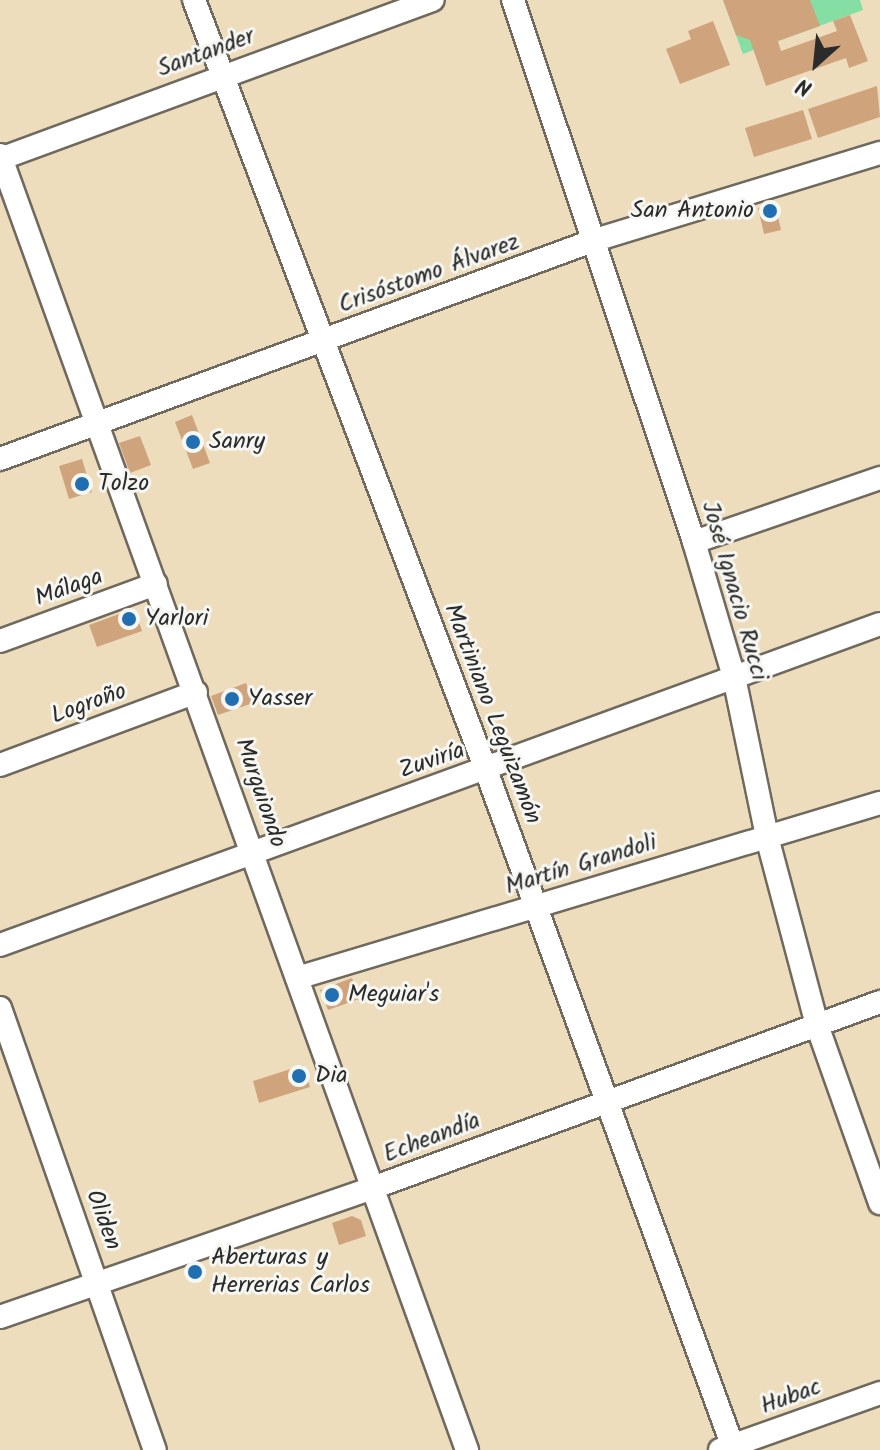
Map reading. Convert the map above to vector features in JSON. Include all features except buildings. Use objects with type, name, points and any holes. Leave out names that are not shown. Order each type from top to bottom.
[{"type":"street","name":"Martiniano Leguizamón","points":[[194,0],[486,770],[729,1449]]},
{"type":"street","name":"Santander","points":[[0,157],[433,0]]},
{"type":"street","name":"José Ignacio Rucci","points":[[513,0],[694,542],[734,677],[767,837],[817,1025],[880,1203]]},
{"type":"street","name":"Crisóstomo Álvarez","points":[[0,459],[595,240],[880,153]]},
{"type":"street","name":"Murguiondo","points":[[0,157],[375,1187],[467,1450]]},
{"type":"street","points":[[694,542],[880,478]]},
{"type":"street","name":"Málaga","points":[[0,641],[156,584]]},
{"type":"street","name":"Zuviría","points":[[0,945],[880,624]]},
{"type":"street","name":"Logroño","points":[[0,765],[196,692]]},
{"type":"street","name":"Martín Grandoli","points":[[297,978],[880,803]]},
{"type":"street","name":"Echeandía","points":[[0,1317],[375,1187],[604,1100],[880,1002]]},
{"type":"street","name":"Oliden","points":[[0,1008],[155,1450]]},
{"type":"street","name":"Hubac","points":[[729,1449],[880,1393]]},
{"type":"green space","points":[[723,0],[860,0],[863,10],[743,54]]},
{"type":"place","name":"San Antonio","points":[[770,211]]},
{"type":"place","name":"Sanry","points":[[193,442]]},
{"type":"place","name":"Tolzo","points":[[82,484]]},
{"type":"place","name":"Yarlori","points":[[129,619]]},
{"type":"place","name":"Yasser","points":[[232,699]]},
{"type":"place","name":"Meguiar's","points":[[332,995]]},
{"type":"place","name":"Dia","points":[[299,1076]]},
{"type":"place","name":"Aberturas y Herrerias Carlos","points":[[195,1272]]}]
